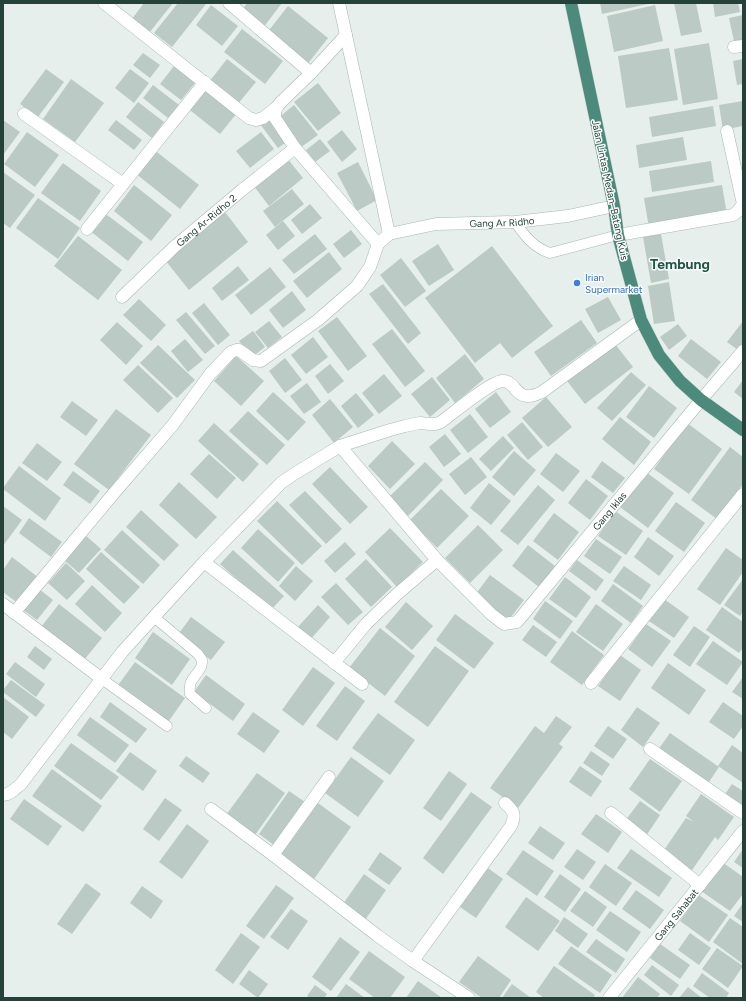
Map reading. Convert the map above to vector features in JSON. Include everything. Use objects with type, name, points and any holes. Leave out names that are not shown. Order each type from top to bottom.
[{"type":"highway","name":"Jalan Lintas Medan–Batang Kuis","points":[[571,3],[614,206],[618,235],[641,320],[659,355],[680,381],[701,400],[743,430]]},
{"type":"street","points":[[104,3],[249,118],[256,120],[263,118],[277,107],[312,73],[346,35]]},
{"type":"street","points":[[229,3],[312,73]]},
{"type":"street","points":[[14,613],[114,492],[172,426],[210,374],[231,352],[239,350],[253,360],[261,361],[318,320],[357,286],[370,267],[378,244],[389,234],[340,3]]},
{"type":"street","points":[[87,229],[205,82]]},
{"type":"street","points":[[277,107],[275,118],[295,148],[378,244]]},
{"type":"street","points":[[24,114],[123,184]]},
{"type":"street","points":[[618,235],[733,216],[743,204],[727,131]]},
{"type":"street","name":"Gang Ar-Ridho 2","points":[[122,297],[174,247],[295,148]]},
{"type":"street","name":"Gang Ar Ridho","points":[[389,234],[436,224],[515,222],[568,216],[614,206]]},
{"type":"street","points":[[3,795],[13,791],[21,784],[123,651],[154,616],[281,483],[340,446],[390,430],[420,423],[436,424],[441,422],[490,386],[500,382],[505,381],[509,383],[521,395],[528,397],[542,392],[641,320]]},
{"type":"street","name":"Gang Iklas","points":[[437,560],[491,614],[504,624],[517,622],[743,351]]},
{"type":"street","points":[[334,663],[366,624],[396,595],[437,560],[340,446]]},
{"type":"street","points":[[591,683],[743,494]]},
{"type":"street","points":[[204,562],[362,684]]},
{"type":"street","points":[[3,604],[102,679]]},
{"type":"street","points":[[650,749],[743,813]]},
{"type":"street","points":[[273,855],[329,777]]},
{"type":"street","points":[[414,961],[511,826],[514,820],[514,814],[505,803]]},
{"type":"street","points":[[210,809],[273,855],[378,936],[469,998]]},
{"type":"street","points":[[611,813],[700,885]]},
{"type":"street","name":"Gang Sahabat","points":[[609,998],[743,831]]},
{"type":"lane","points":[[515,222],[523,233],[540,249],[550,253],[618,235]]},
{"type":"lane","points":[[154,616],[198,654],[202,660],[201,668],[190,682],[189,688],[190,694],[206,708]]},
{"type":"lane","points":[[102,679],[167,726]]},
{"type":"building","points":[[144,3],[173,3],[149,33],[132,19]]},
{"type":"building","points":[[178,3],[206,4],[172,47],[154,33]]},
{"type":"building","points":[[247,3],[282,3],[263,28],[241,11]]},
{"type":"building","points":[[600,3],[648,3],[648,4],[602,14]]},
{"type":"building","points":[[674,3],[696,3],[702,32],[681,36]]},
{"type":"building","points":[[713,3],[738,3],[740,12],[715,17]]},
{"type":"building","points":[[211,5],[238,26],[222,46],[196,25]]},
{"type":"building","points":[[655,5],[663,41],[614,52],[607,16]]},
{"type":"building","points":[[288,6],[328,38],[306,66],[266,34]]},
{"type":"building","points":[[743,15],[743,44],[735,46],[729,18]]},
{"type":"building","points":[[242,29],[283,61],[265,84],[224,52]]},
{"type":"building","points":[[709,43],[718,99],[683,105],[674,49]]},
{"type":"building","points":[[669,48],[678,100],[626,108],[618,56]]},
{"type":"building","points":[[143,53],[160,65],[150,78],[133,65]]},
{"type":"building","points":[[227,59],[256,82],[237,105],[209,82]]},
{"type":"building","points":[[743,59],[743,84],[737,85],[733,61]]},
{"type":"building","points":[[174,66],[195,83],[181,100],[160,84]]},
{"type":"building","points":[[46,69],[64,82],[38,117],[20,104]]},
{"type":"building","points":[[130,69],[149,83],[134,103],[115,88]]},
{"type":"building","points":[[71,79],[104,103],[75,142],[43,119]]},
{"type":"building","points":[[318,83],[341,113],[318,131],[294,102]]},
{"type":"building","points":[[153,85],[179,105],[168,118],[143,98]]},
{"type":"building","points":[[202,86],[237,113],[220,134],[186,107]]},
{"type":"building","points":[[743,101],[743,126],[723,130],[719,105]]},
{"type":"building","points":[[138,102],[164,122],[152,138],[126,117]]},
{"type":"building","points":[[294,105],[318,135],[300,148],[277,119]]},
{"type":"building","points":[[713,106],[716,126],[652,137],[649,117]]},
{"type":"building","points":[[270,116],[288,141],[278,148],[260,124]]},
{"type":"building","points":[[3,120],[20,132],[3,155]]},
{"type":"building","points":[[116,120],[142,140],[134,150],[108,130]]},
{"type":"building","points":[[342,130],[357,149],[342,162],[327,142]]},
{"type":"building","points":[[27,132],[59,155],[35,187],[4,164]]},
{"type":"building","points":[[261,132],[274,149],[250,168],[236,151]]},
{"type":"building","points":[[683,137],[687,160],[639,168],[636,145]]},
{"type":"building","points":[[320,139],[330,151],[315,162],[306,150]]},
{"type":"building","points":[[153,149],[199,185],[180,209],[135,173]]},
{"type":"building","points":[[287,158],[303,178],[269,206],[253,185]]},
{"type":"building","points":[[711,161],[714,182],[652,192],[649,171]]},
{"type":"building","points":[[358,162],[377,200],[357,211],[337,173]]},
{"type":"building","points":[[63,163],[101,191],[80,221],[41,193]]},
{"type":"building","points":[[3,172],[35,195],[10,228],[3,223]]},
{"type":"building","points":[[134,185],[172,215],[151,241],[114,211]]},
{"type":"building","points":[[722,185],[727,215],[649,228],[644,198]]},
{"type":"building","points":[[292,189],[304,204],[275,227],[263,211]]},
{"type":"building","points":[[38,198],[80,228],[58,259],[16,228]]},
{"type":"building","points":[[310,204],[322,218],[302,234],[291,220]]},
{"type":"building","points":[[103,212],[143,242],[128,261],[89,230]]},
{"type":"building","points":[[225,212],[248,242],[189,290],[165,260]]},
{"type":"building","points":[[283,221],[295,236],[278,250],[266,235]]},
{"type":"building","points":[[351,230],[362,244],[344,258],[333,244]]},
{"type":"building","points":[[315,234],[327,249],[294,274],[282,260]]},
{"type":"building","points":[[661,234],[669,279],[651,283],[643,237]]},
{"type":"building","points":[[78,236],[122,270],[98,300],[54,266]]},
{"type":"building","points":[[438,244],[454,270],[429,286],[412,261]]},
{"type":"building","points":[[492,246],[553,326],[512,358],[500,343],[475,363],[425,298]]},
{"type":"building","points":[[329,252],[342,269],[307,298],[293,281]]},
{"type":"building","points":[[401,258],[426,291],[405,307],[380,275]]},
{"type":"building","points":[[238,266],[249,280],[222,301],[212,288]]},
{"type":"building","points":[[270,267],[286,287],[251,315],[235,295]]},
{"type":"building","points":[[669,282],[675,321],[654,324],[648,286]]},
{"type":"building","points":[[383,284],[421,333],[408,344],[369,294]]},
{"type":"building","points":[[292,291],[306,310],[283,328],[269,310]]},
{"type":"building","points":[[608,297],[621,320],[598,333],[585,309]]},
{"type":"building","points":[[139,299],[166,325],[151,341],[123,315]]},
{"type":"building","points":[[204,303],[230,335],[218,345],[192,313]]},
{"type":"building","points":[[186,312],[215,346],[205,354],[176,320]]},
{"type":"building","points":[[337,317],[367,356],[348,371],[318,331]]},
{"type":"building","points":[[581,320],[597,343],[551,376],[534,352]]},
{"type":"building","points":[[269,321],[282,337],[268,348],[255,332]]},
{"type":"building","points":[[743,321],[743,344],[738,350],[727,342]]},
{"type":"building","points":[[117,322],[143,346],[126,365],[100,340]]},
{"type":"building","points":[[678,324],[687,336],[669,350],[660,337]]},
{"type":"building","points":[[392,329],[425,371],[405,387],[372,344]]},
{"type":"building","points":[[253,331],[265,347],[252,357],[239,341]]},
{"type":"building","points":[[313,337],[328,357],[306,374],[291,355]]},
{"type":"building","points":[[185,339],[203,360],[188,372],[171,351]]},
{"type":"building","points":[[691,339],[721,362],[707,379],[678,356]]},
{"type":"building","points":[[615,344],[633,367],[585,404],[567,381]]},
{"type":"building","points":[[158,345],[195,380],[177,398],[140,363]]},
{"type":"building","points":[[465,354],[484,379],[455,403],[436,378]]},
{"type":"building","points":[[236,356],[264,381],[241,406],[214,381]]},
{"type":"building","points":[[285,358],[302,380],[285,393],[269,371]]},
{"type":"building","points":[[330,364],[344,381],[328,394],[315,376]]},
{"type":"building","points":[[138,365],[173,398],[158,413],[123,380]]},
{"type":"building","points":[[631,372],[646,385],[612,421],[597,408]]},
{"type":"building","points":[[384,374],[402,396],[379,414],[362,393]]},
{"type":"building","points":[[432,377],[450,400],[430,417],[411,394]]},
{"type":"building","points":[[743,380],[743,399],[734,392]]},
{"type":"building","points":[[307,383],[321,402],[304,414],[290,396]]},
{"type":"building","points":[[649,386],[677,408],[654,438],[626,417]]},
{"type":"building","points":[[273,392],[306,422],[288,441],[256,411]]},
{"type":"building","points":[[496,392],[511,412],[490,428],[475,409]]},
{"type":"building","points":[[356,393],[374,415],[358,428],[341,406]]},
{"type":"building","points":[[546,397],[572,427],[548,447],[522,418]]},
{"type":"building","points":[[330,399],[353,427],[334,443],[312,415]]},
{"type":"building","points":[[72,401],[98,420],[86,436],[60,417]]},
{"type":"building","points":[[116,409],[151,435],[109,490],[74,464]]},
{"type":"building","points":[[248,411],[285,445],[267,465],[229,431]]},
{"type":"building","points":[[470,414],[488,437],[468,453],[450,430]]},
{"type":"building","points":[[620,417],[651,442],[634,465],[602,439]]},
{"type":"building","points":[[522,422],[543,447],[528,460],[507,435]]},
{"type":"building","points":[[214,423],[259,464],[243,482],[198,441]]},
{"type":"building","points":[[687,423],[722,449],[689,494],[654,469]]},
{"type":"building","points":[[445,434],[461,454],[444,467],[429,447]]},
{"type":"building","points":[[503,436],[514,448],[491,471],[479,459]]},
{"type":"building","points":[[392,441],[415,464],[390,489],[368,466]]},
{"type":"building","points":[[37,443],[62,462],[47,481],[22,463]]},
{"type":"building","points":[[730,447],[743,457],[743,484],[717,519],[691,500]]},
{"type":"building","points":[[514,451],[536,470],[514,496],[492,477]]},
{"type":"building","points":[[556,453],[580,471],[563,492],[540,474]]},
{"type":"building","points":[[209,454],[236,478],[217,499],[190,474]]},
{"type":"building","points":[[471,457],[487,477],[465,495],[449,474]]},
{"type":"building","points":[[602,461],[625,478],[613,493],[591,477]]},
{"type":"building","points":[[425,462],[443,480],[407,517],[388,498]]},
{"type":"building","points":[[19,466],[61,498],[45,521],[3,489]]},
{"type":"building","points":[[330,467],[368,507],[350,524],[312,484]]},
{"type":"building","points":[[73,471],[100,491],[90,504],[63,485]]},
{"type":"building","points":[[646,472],[674,493],[648,528],[620,507]]},
{"type":"building","points":[[586,479],[608,496],[590,520],[568,503]]},
{"type":"building","points":[[179,482],[217,517],[196,539],[159,505]]},
{"type":"building","points":[[489,483],[511,501],[491,525],[470,508]]},
{"type":"building","points":[[538,485],[555,500],[518,545],[500,531]]},
{"type":"building","points":[[441,489],[469,516],[437,548],[410,520]]},
{"type":"building","points":[[305,491],[342,529],[326,544],[289,505]]},
{"type":"building","points":[[277,501],[322,546],[302,565],[257,521]]},
{"type":"building","points":[[676,502],[705,523],[684,552],[655,531]]},
{"type":"building","points":[[3,506],[22,520],[3,546]]},
{"type":"building","points":[[141,510],[179,545],[164,561],[126,527]]},
{"type":"building","points":[[615,511],[643,531],[626,555],[598,536]]},
{"type":"building","points":[[554,513],[579,532],[558,560],[533,541]]},
{"type":"building","points":[[29,518],[62,542],[51,557],[19,533]]},
{"type":"building","points":[[478,525],[503,550],[470,583],[445,558]]},
{"type":"building","points":[[390,528],[423,562],[397,587],[365,552]]},
{"type":"building","points":[[258,529],[295,563],[278,582],[241,548]]},
{"type":"building","points":[[122,530],[160,565],[143,584],[104,550]]},
{"type":"building","points":[[85,535],[101,549],[79,573],[63,559]]},
{"type":"building","points":[[648,537],[674,556],[659,576],[634,557]]},
{"type":"building","points":[[596,539],[622,557],[610,574],[584,556]]},
{"type":"building","points":[[345,542],[356,554],[335,573],[324,561]]},
{"type":"building","points":[[528,545],[555,566],[539,587],[512,566]]},
{"type":"building","points":[[726,548],[743,560],[743,572],[720,605],[697,589]]},
{"type":"building","points":[[233,550],[284,596],[271,610],[220,564]]},
{"type":"building","points":[[101,552],[140,587],[124,604],[86,569]]},
{"type":"building","points":[[12,557],[39,578],[19,604],[3,592],[3,570]]},
{"type":"building","points":[[366,559],[392,587],[371,607],[345,579]]},
{"type":"building","points":[[577,560],[604,580],[596,591],[569,571]]},
{"type":"building","points":[[66,563],[85,581],[67,600],[48,583]]},
{"type":"building","points":[[296,566],[313,581],[295,601],[279,586]]},
{"type":"building","points":[[624,566],[651,585],[641,600],[613,581]]},
{"type":"building","points":[[490,575],[524,600],[508,621],[475,595]]},
{"type":"building","points":[[565,577],[591,597],[576,618],[549,599]]},
{"type":"building","points":[[743,579],[743,612],[740,616],[724,605]]},
{"type":"building","points":[[336,583],[363,612],[348,625],[321,597]]},
{"type":"building","points":[[613,584],[643,606],[631,623],[601,601]]},
{"type":"building","points":[[92,585],[122,613],[105,632],[75,604]]},
{"type":"building","points":[[39,589],[53,600],[37,620],[22,609]]},
{"type":"building","points":[[664,599],[689,617],[674,638],[649,621]]},
{"type":"building","points":[[545,601],[573,621],[560,639],[533,619]]},
{"type":"building","points":[[406,602],[433,626],[412,650],[385,627]]},
{"type":"building","points":[[59,604],[102,638],[84,660],[41,627]]},
{"type":"building","points":[[596,604],[623,624],[603,651],[576,632]]},
{"type":"building","points":[[318,605],[330,617],[310,640],[297,628]]},
{"type":"building","points":[[722,607],[743,622],[743,648],[739,653],[706,630]]},
{"type":"building","points":[[455,614],[494,643],[474,669],[436,640]]},
{"type":"building","points":[[191,617],[225,642],[211,660],[177,636]]},
{"type":"building","points":[[646,624],[671,641],[652,667],[628,649]]},
{"type":"building","points":[[533,625],[557,642],[546,657],[522,640]]},
{"type":"building","points":[[694,626],[710,637],[690,667],[673,655]]},
{"type":"building","points":[[380,628],[415,656],[385,696],[349,668]]},
{"type":"building","points":[[572,631],[604,655],[582,685],[550,662]]},
{"type":"building","points":[[153,632],[190,659],[172,685],[135,658]]},
{"type":"building","points":[[713,641],[743,662],[727,685],[696,664]]},
{"type":"building","points":[[35,646],[52,659],[44,670],[27,657]]},
{"type":"building","points":[[435,646],[469,671],[428,727],[394,702]]},
{"type":"building","points":[[620,655],[641,670],[620,701],[598,686]]},
{"type":"building","points":[[15,662],[45,684],[36,697],[6,674]]},
{"type":"building","points":[[135,662],[185,698],[166,725],[116,688]]},
{"type":"building","points":[[668,663],[706,690],[689,715],[651,688]]},
{"type":"building","points":[[313,667],[335,683],[303,726],[282,710]]},
{"type":"building","points":[[206,675],[245,704],[233,721],[194,692]]},
{"type":"building","points":[[743,677],[743,699],[732,692]]},
{"type":"building","points":[[11,680],[45,705],[36,717],[3,692]]},
{"type":"building","points":[[345,686],[365,701],[337,741],[316,726]]},
{"type":"building","points":[[3,697],[29,717],[12,739],[3,732]]},
{"type":"building","points":[[110,702],[147,729],[136,743],[100,717]]},
{"type":"building","points":[[723,702],[743,716],[743,726],[734,739],[709,722]]},
{"type":"building","points":[[637,707],[660,723],[643,747],[621,730]]},
{"type":"building","points":[[253,712],[280,731],[264,753],[237,734]]},
{"type":"building","points":[[378,713],[415,740],[390,775],[352,748]]},
{"type":"building","points":[[556,716],[572,727],[559,744],[563,747],[518,808],[490,788],[535,726],[544,733]]},
{"type":"building","points":[[90,717],[129,745],[115,763],[77,735]]},
{"type":"building","points":[[608,726],[627,739],[613,759],[594,746]]},
{"type":"building","points":[[670,733],[719,767],[707,785],[658,750]]},
{"type":"building","points":[[71,743],[119,777],[101,800],[54,766]]},
{"type":"building","points":[[732,745],[743,753],[743,783],[718,766]]},
{"type":"building","points":[[591,751],[610,764],[602,776],[583,763]]},
{"type":"building","points":[[130,752],[157,771],[143,791],[116,771]]},
{"type":"building","points":[[186,756],[210,773],[203,783],[179,766]]},
{"type":"building","points":[[351,757],[384,781],[358,817],[325,793]]},
{"type":"building","points":[[650,759],[682,781],[660,812],[629,789]]},
{"type":"building","points":[[580,766],[602,781],[591,797],[569,782]]},
{"type":"building","points":[[52,769],[102,806],[83,832],[32,796]]},
{"type":"building","points":[[449,771],[467,784],[441,821],[423,808]]},
{"type":"building","points":[[257,773],[285,793],[255,835],[226,815]]},
{"type":"building","points":[[732,784],[743,791],[743,811],[723,797]]},
{"type":"building","points":[[289,791],[305,802],[274,845],[259,834]]},
{"type":"building","points":[[471,792],[492,807],[443,874],[423,858]]},
{"type":"building","points":[[701,794],[734,817],[718,840],[715,837],[690,873],[662,853],[686,818],[694,822],[686,816]]},
{"type":"building","points":[[165,798],[182,810],[159,841],[143,829]]},
{"type":"building","points":[[24,799],[62,826],[48,846],[10,819]]},
{"type":"building","points":[[315,801],[351,827],[314,879],[278,853]]},
{"type":"building","points":[[640,801],[660,815],[646,836],[625,821]]},
{"type":"building","points":[[596,814],[622,832],[608,853],[581,834]]},
{"type":"building","points":[[187,824],[209,841],[182,879],[159,862]]},
{"type":"building","points":[[540,826],[565,843],[553,860],[528,843]]},
{"type":"building","points":[[577,849],[596,862],[583,880],[564,867]]},
{"type":"building","points":[[631,849],[672,878],[659,897],[617,868]]},
{"type":"building","points":[[743,849],[743,868],[734,862]]},
{"type":"building","points":[[523,850],[554,871],[537,896],[506,874]]},
{"type":"building","points":[[380,852],[402,868],[389,885],[368,870]]},
{"type":"building","points":[[722,862],[743,877],[743,894],[730,911],[701,891]]},
{"type":"building","points":[[605,864],[632,883],[616,906],[589,887]]},
{"type":"building","points":[[488,868],[503,879],[476,918],[460,907]]},
{"type":"building","points":[[364,874],[386,890],[365,920],[343,904]]},
{"type":"building","points":[[560,874],[581,889],[565,912],[544,897]]},
{"type":"building","points":[[86,883],[101,894],[72,934],[57,924]]},
{"type":"building","points":[[276,885],[294,898],[264,939],[246,926]]},
{"type":"building","points":[[142,886],[163,901],[151,919],[130,903]]},
{"type":"building","points":[[636,890],[664,910],[650,929],[622,909]]},
{"type":"building","points":[[585,891],[607,907],[593,927],[570,911]]},
{"type":"building","points":[[699,895],[728,915],[709,942],[680,921]]},
{"type":"building","points":[[526,897],[560,921],[538,951],[505,927]]},
{"type":"building","points":[[743,903],[743,922],[734,916]]},
{"type":"building","points":[[291,909],[308,921],[288,950],[270,937]]},
{"type":"building","points":[[610,911],[641,932],[627,952],[596,930]]},
{"type":"building","points":[[564,917],[588,934],[578,948],[555,931]]},
{"type":"building","points":[[730,918],[743,927],[743,964],[713,942]]},
{"type":"building","points":[[241,933],[260,947],[233,984],[215,970]]},
{"type":"building","points":[[690,933],[711,948],[699,965],[678,950]]},
{"type":"building","points":[[340,937],[360,952],[331,991],[312,977]]},
{"type":"building","points":[[596,939],[625,959],[616,973],[586,952]]},
{"type":"building","points":[[660,944],[690,965],[680,979],[650,958]]},
{"type":"building","points":[[571,946],[612,975],[600,993],[558,964]]},
{"type":"building","points":[[717,948],[743,966],[728,988],[702,969]]},
{"type":"building","points":[[369,951],[405,977],[390,998],[375,998],[349,979]]},
{"type":"building","points":[[478,956],[511,980],[499,998],[482,998],[459,982]]},
{"type":"building","points":[[652,965],[679,985],[671,996],[644,975]]},
{"type":"building","points":[[554,966],[595,995],[593,998],[544,998],[536,992]]},
{"type":"building","points":[[249,970],[268,984],[258,998],[239,984]]},
{"type":"building","points":[[702,973],[729,993],[726,998],[710,998],[693,986]]},
{"type":"building","points":[[638,977],[660,994],[657,998],[622,998]]},
{"type":"building","points":[[418,981],[442,998],[406,998]]},
{"type":"building","points":[[346,984],[365,998],[336,998]]},
{"type":"building","points":[[512,984],[531,998],[502,998]]},
{"type":"building","points":[[315,985],[327,994],[324,998],[310,998],[307,996]]},
{"type":"building","points":[[688,987],[702,998],[679,998]]},
{"type":"place","name":"Irian Supermarket","points":[[577,283]]},
{"type":"district","name":"Tembung","points":[[680,264]]}]
